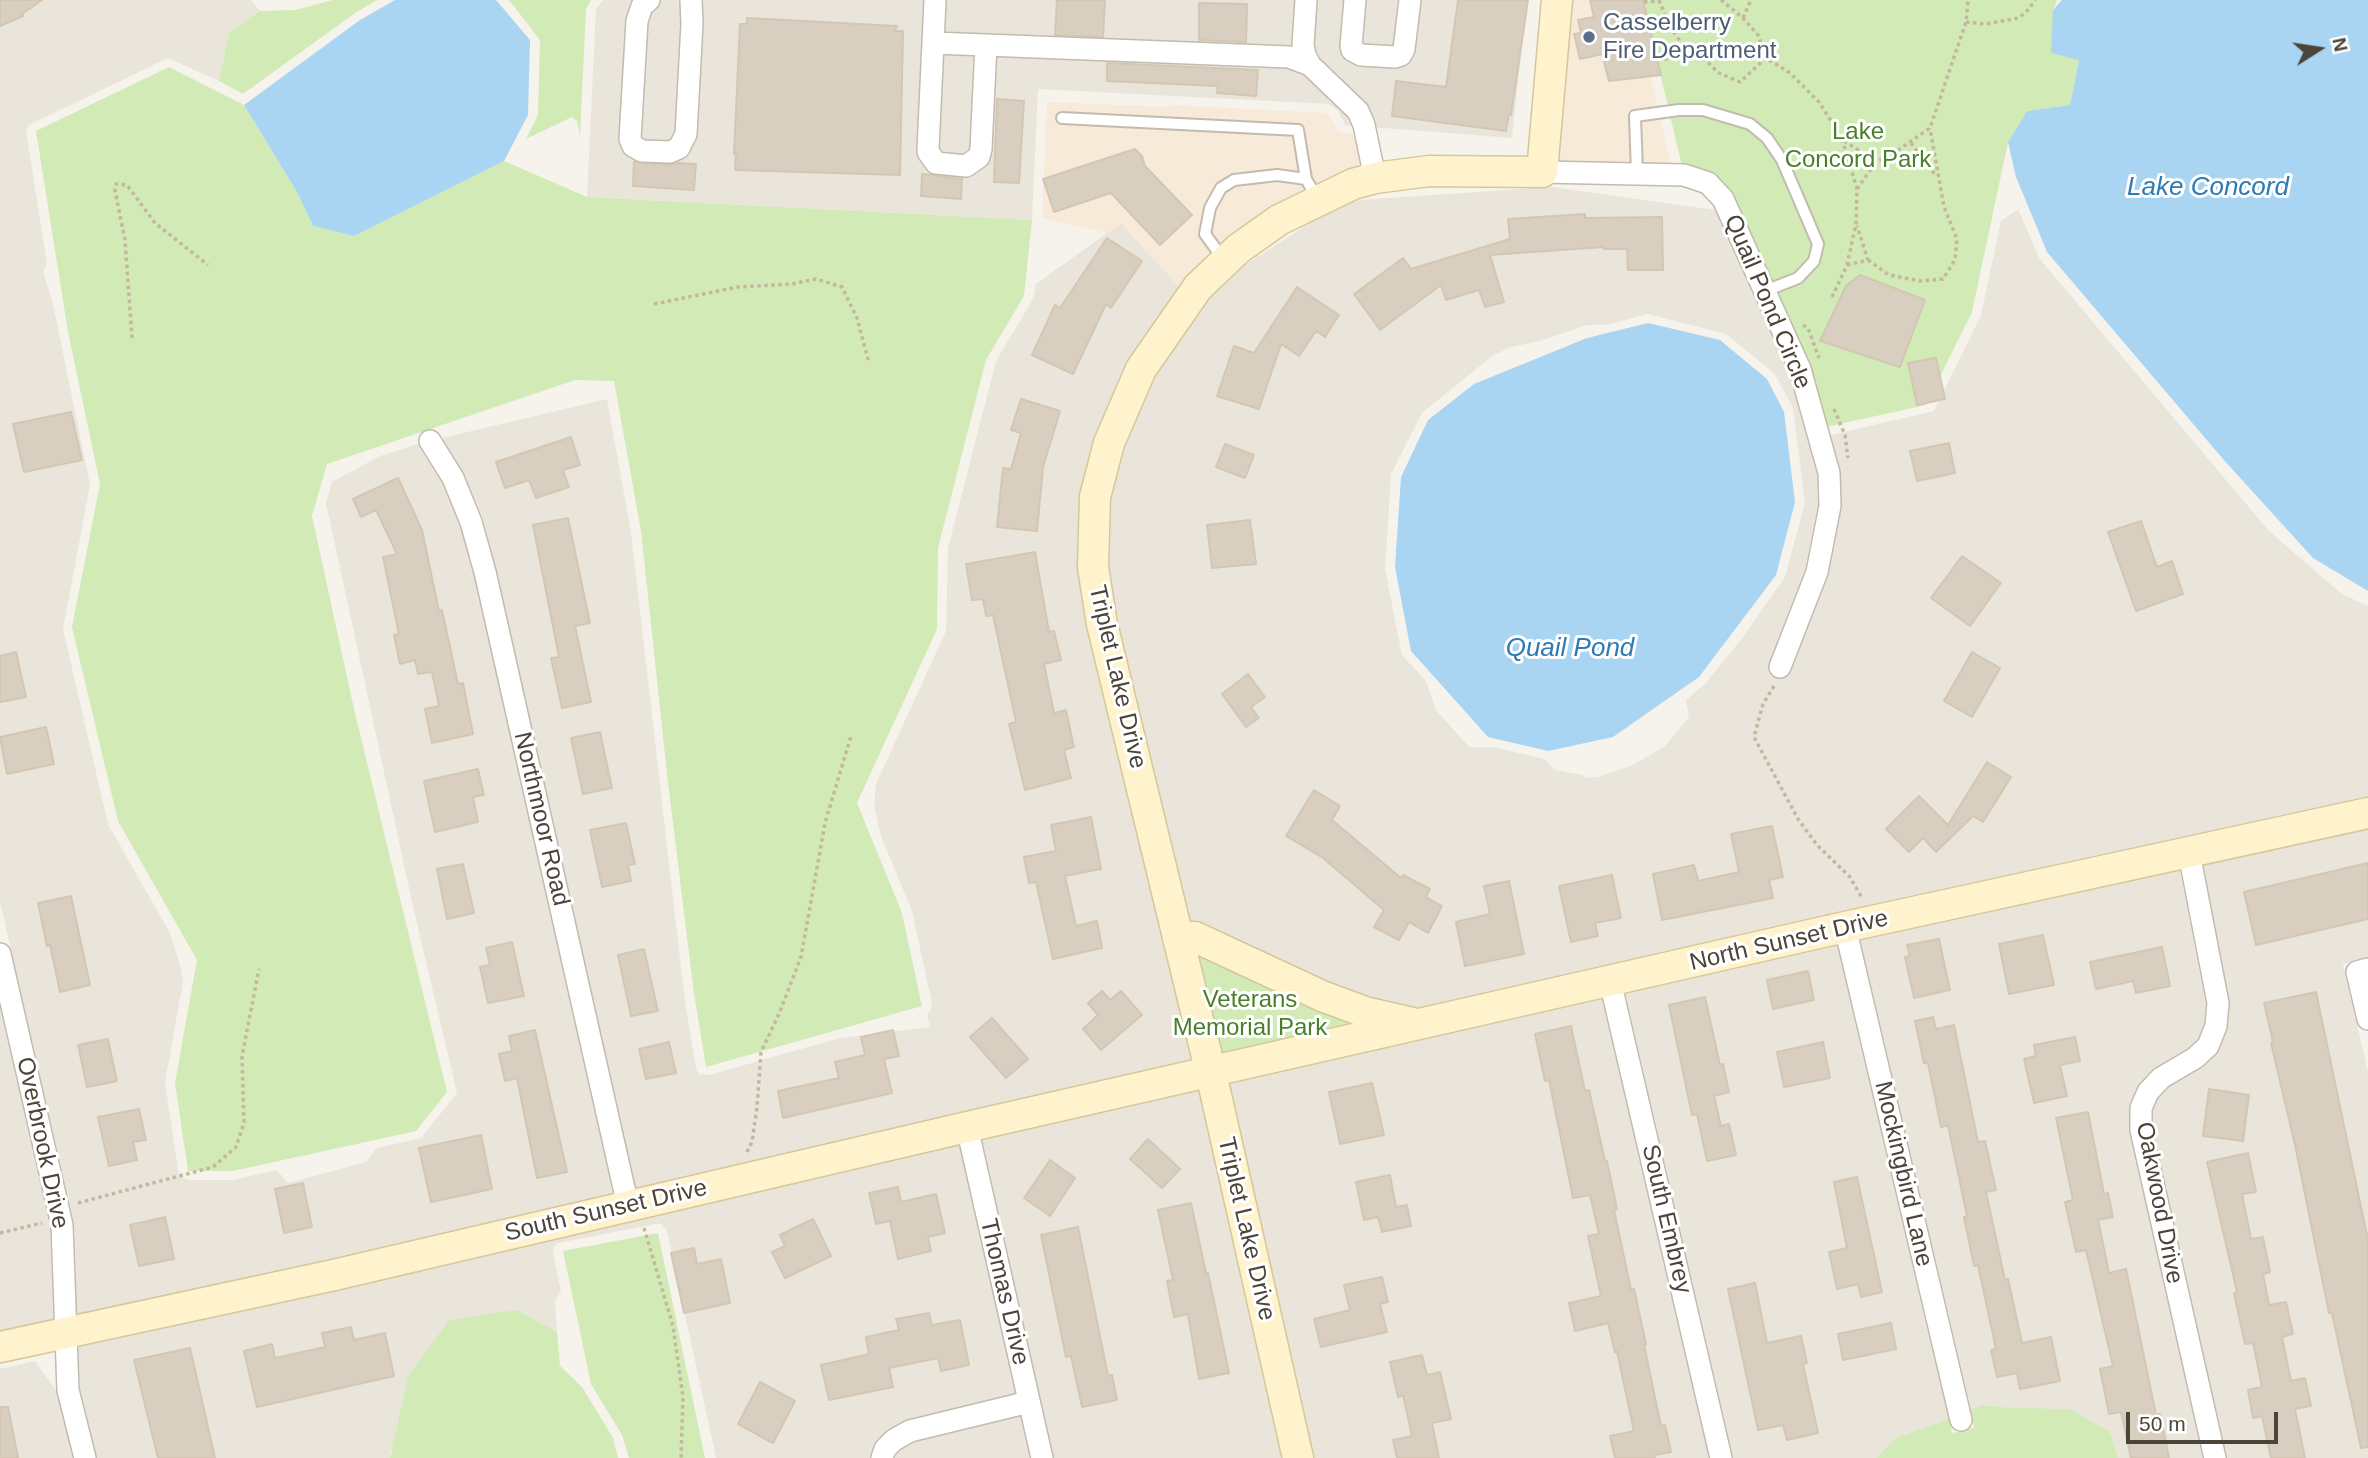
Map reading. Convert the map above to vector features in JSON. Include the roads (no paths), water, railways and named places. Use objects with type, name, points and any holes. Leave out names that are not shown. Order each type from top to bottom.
[{"type":"street","points":[[649,0],[638,15],[630,139],[633,145],[642,150],[670,152],[679,148],[686,134],[691,0]]},
{"type":"street","points":[[935,0],[929,155],[933,162],[940,165],[963,166],[972,163],[980,154],[986,45]]},
{"type":"street","points":[[1306,0],[1303,48],[1310,65]]},
{"type":"street","points":[[1355,0],[1350,46],[1352,50],[1361,55],[1395,57],[1401,55],[1404,49],[1410,0]]},
{"type":"street","points":[[1533,171],[1541,0]]},
{"type":"street","points":[[1533,171],[1558,0]]},
{"type":"street","points":[[933,43],[1289,57],[1310,65],[1358,111],[1364,125],[1375,178]]},
{"type":"street","name":"Triplet Lake Drive","points":[[1298,1458],[1211,1073],[1102,624],[1093,567],[1096,497],[1109,443],[1141,369],[1198,287],[1238,249],[1279,220],[1312,190],[1429,171],[1533,171]]},
{"type":"street","name":"Quail Pond Circle","points":[[1533,171],[1684,175],[1708,183],[1723,199],[1800,369],[1829,473],[1830,506],[1817,572],[1779,674]]},
{"type":"street","name":"Northmoor Road","points":[[430,440],[453,478],[471,522],[485,572],[636,1214]]},
{"type":"street","name":"North Sunset Drive","points":[[1211,1073],[1845,927],[2368,813]]},
{"type":"street","name":"Oakwood Drive","points":[[2189,853],[2217,1003],[2216,1026],[2208,1046],[2195,1058],[2161,1078],[2148,1092],[2141,1108],[2141,1130],[2215,1458]]},
{"type":"street","name":"Mockingbird Lane","points":[[1845,927],[1961,1420]]},
{"type":"street","points":[[1178,938],[1195,937],[1354,1008],[1420,1024]]},
{"type":"street","name":"Overbrook Drive","points":[[0,954],[62,1225],[68,1390],[85,1458]]},
{"type":"street","points":[[2362,970],[2368,1019]]},
{"type":"street","name":"South Embrey","points":[[1610,981],[1721,1458]]},
{"type":"street","name":"South Sunset Drive","points":[[0,1347],[334,1275],[636,1214],[967,1126],[1211,1073]]},
{"type":"street","name":"Thomas Drive","points":[[967,1126],[1042,1458]]},
{"type":"street","points":[[882,1458],[894,1440],[909,1431],[1030,1402]]},
{"type":"lane","points":[[1637,173],[1635,116],[1679,110],[1703,110],[1750,124],[1767,138],[1783,160],[1818,244],[1814,261],[1798,278],[1765,291]]},
{"type":"lane","points":[[1062,118],[1298,130],[1312,190]]},
{"type":"lane","points":[[1225,261],[1205,234],[1210,208],[1221,188],[1234,180],[1277,175],[1312,190]]},
{"type":"water","points":[[395,0],[496,0],[530,40],[528,115],[504,161],[354,236],[313,226],[297,192],[244,105],[360,20]]},
{"type":"water","name":"Lake Concord","points":[[2062,0],[2368,0],[2368,591],[2313,558],[2223,459],[2047,252],[2016,177],[2008,142],[2027,111],[2070,105],[2079,60],[2051,53],[2053,10]]},
{"type":"water","name":"Quail Pond","points":[[1648,323],[1720,340],[1767,379],[1784,412],[1795,502],[1776,575],[1699,677],[1613,737],[1548,751],[1488,737],[1411,651],[1395,567],[1401,477],[1428,420],[1474,384],[1587,338]]},
{"type":"place","name":"Casselberry Fire Department","points":[[1589,37]]},
{"type":"park label","name":"Lake Concord Park","points":[[1858,146]]},
{"type":"park label","name":"Veterans Memorial Park","points":[[1250,1014]]}]
